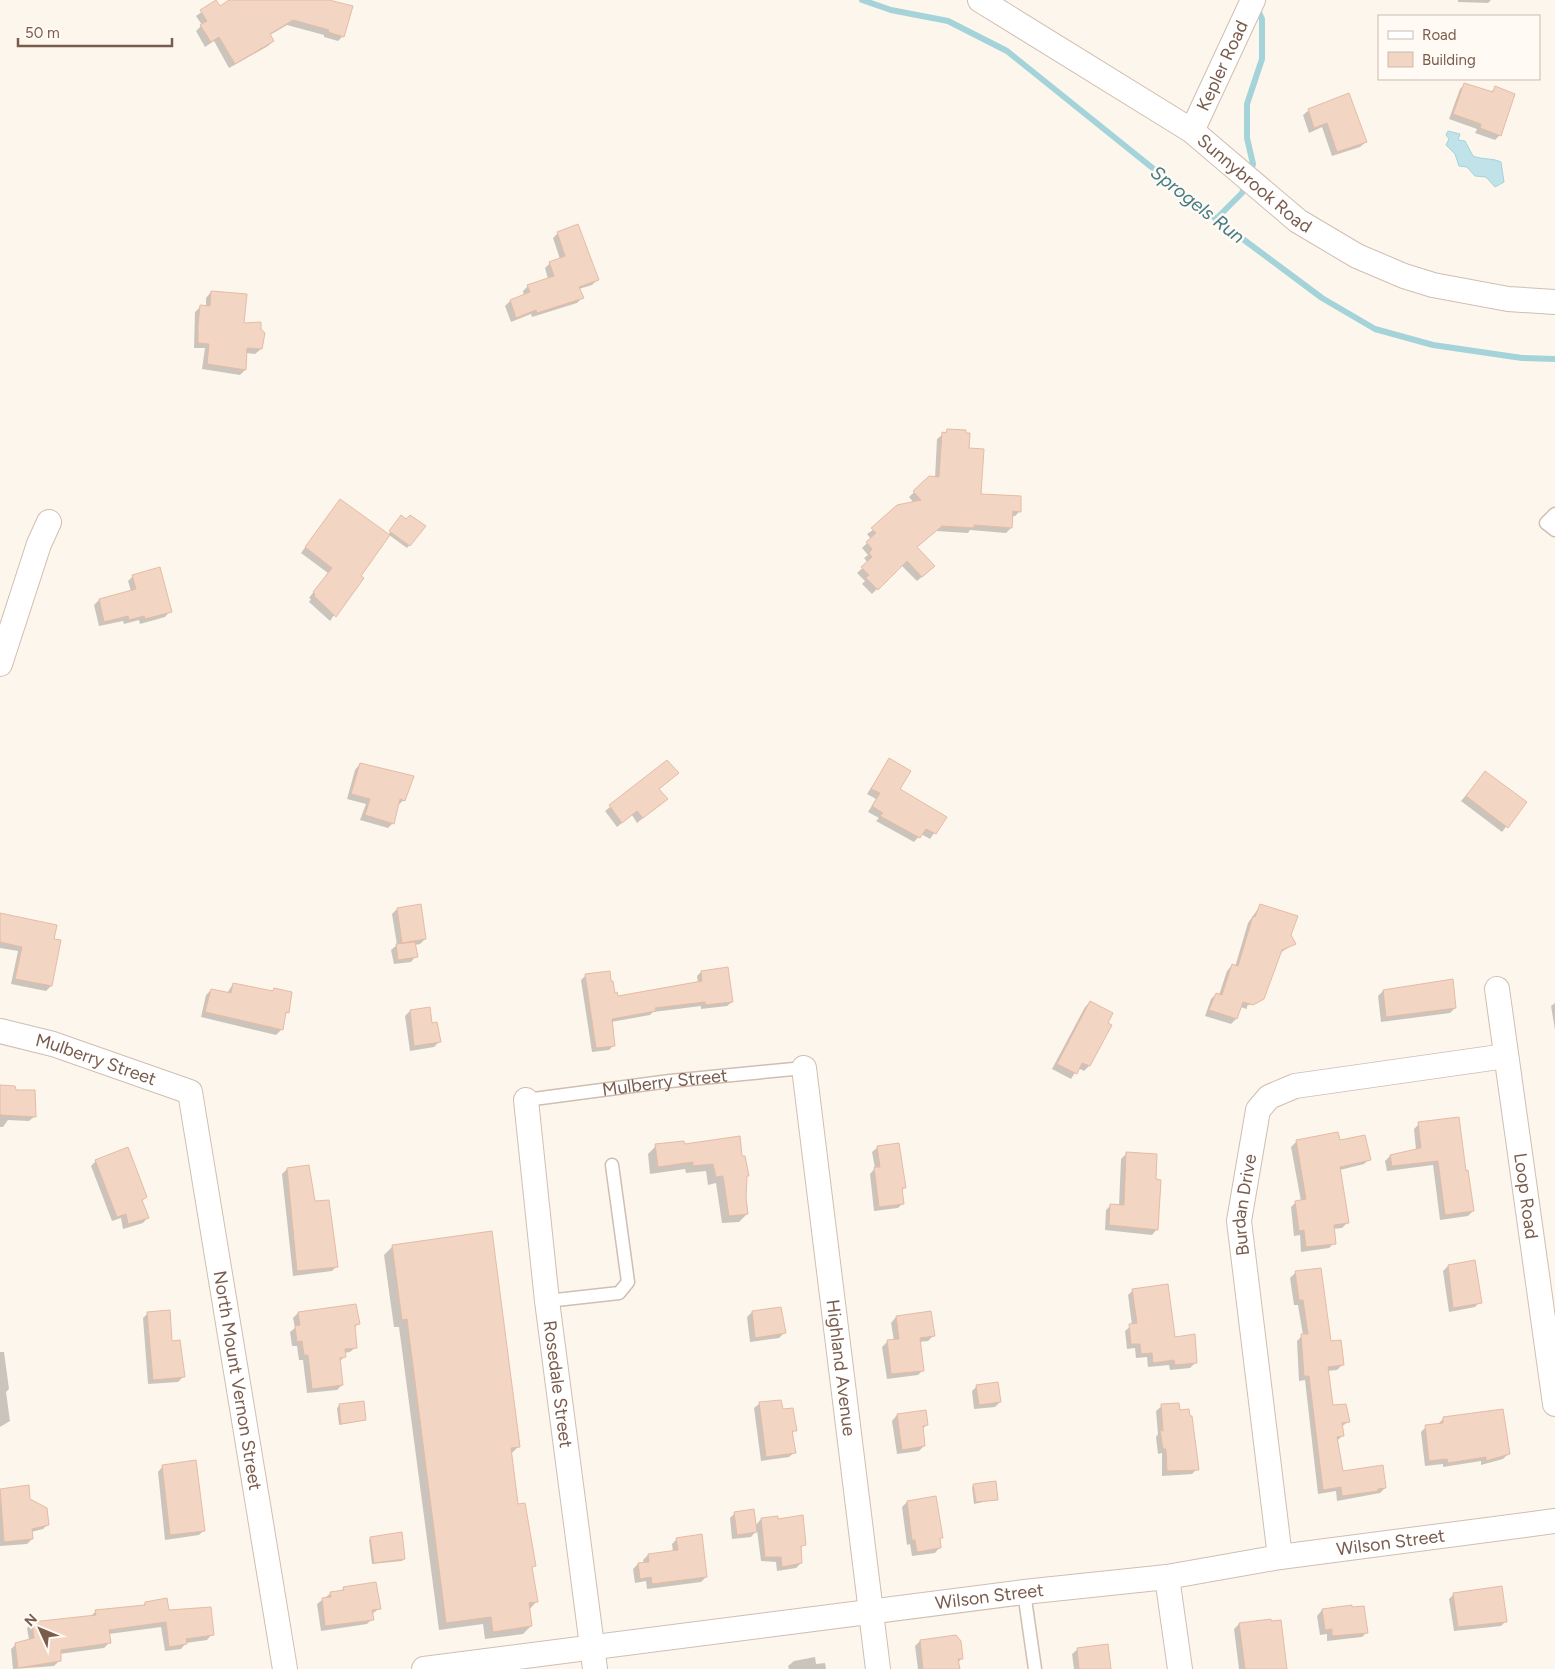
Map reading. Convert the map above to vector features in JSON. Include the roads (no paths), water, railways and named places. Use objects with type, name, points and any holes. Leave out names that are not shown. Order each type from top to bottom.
[{"type":"street","name":"Sunnybrook Road","points":[[980,0],[1192,131],[1298,221],[1329,241],[1404,276],[1440,287],[1490,296],[1555,302]]},
{"type":"street","name":"Kepler Road","points":[[1192,131],[1250,6]]},
{"type":"street","points":[[0,664],[48,522]]},
{"type":"street","name":"Loop Road","points":[[1498,989],[1506,1056],[1550,1327],[1555,1404]]},
{"type":"street","name":"Mulberry Street","points":[[0,1031],[53,1044],[190,1092]]},
{"type":"street","name":"Burdan Drive","points":[[1280,1557],[1239,1221],[1258,1110],[1270,1098],[1295,1086],[1506,1056]]},
{"type":"street","name":"Highland Avenue","points":[[804,1068],[878,1669]]},
{"type":"street","name":"North Mount Vernon Street","points":[[190,1092],[285,1669]]},
{"type":"street","name":"Rosedale Street","points":[[526,1100],[547,1301],[594,1659]]},
{"type":"street","name":"Wilson Street","points":[[424,1669],[594,1659],[871,1611],[1167,1577],[1280,1557],[1555,1522]]},
{"type":"street","points":[[1167,1577],[1180,1669]]},
{"type":"lane","points":[[1555,514],[1546,523],[1555,530]]},
{"type":"lane","name":"Mulberry Street","points":[[526,1100],[670,1081],[804,1068]]},
{"type":"lane","points":[[547,1301],[619,1293],[628,1282],[612,1165]]},
{"type":"lane","points":[[1024,1592],[1035,1669]]},
{"type":"water","points":[[1448,131],[1460,134],[1458,140],[1465,141],[1473,156],[1501,162],[1504,182],[1495,187],[1486,177],[1475,176],[1467,167],[1459,166],[1455,154],[1446,145],[1449,139],[1446,135]]},
{"type":"waterway","name":"Sprogels Run","points":[[862,0],[891,10],[948,21],[1007,51],[1216,219],[1322,298],[1375,329],[1433,345],[1522,358],[1555,359]]},
{"type":"waterway","points":[[1250,173],[1253,164],[1247,138],[1247,104],[1262,59],[1262,19],[1257,8]]},
{"type":"waterway","points":[[1216,219],[1242,193],[1246,182]]}]
